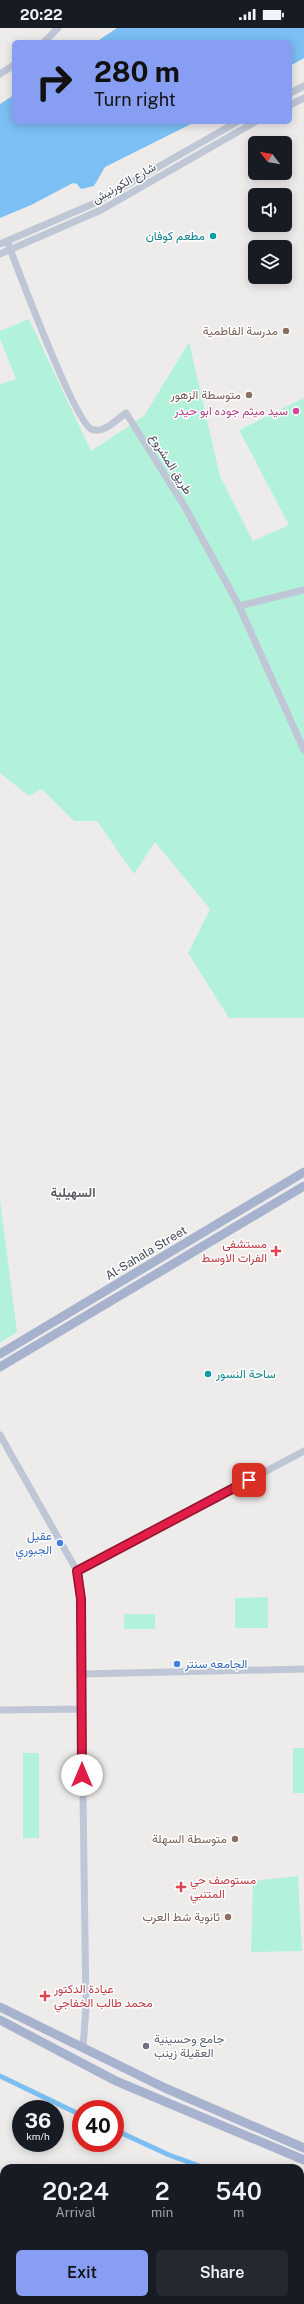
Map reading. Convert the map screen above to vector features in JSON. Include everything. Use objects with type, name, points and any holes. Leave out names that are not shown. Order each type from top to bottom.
[{"type":"main road","name":"Al-Sahala Street","points":[[0,1354],[304,1172]]},
{"type":"main road","name":"Al-Sahala Street","points":[[0,1367],[304,1186]]},
{"type":"main road","points":[[151,1264],[156,1274]]},
{"type":"main road","points":[[0,2008],[174,2093],[304,2148]]},
{"type":"main road","points":[[0,2020],[116,2081],[304,2160]]},
{"type":"main road","points":[[154,2097],[161,2095],[163,2091],[161,2086]]},
{"type":"main road","points":[[170,2104],[169,2098],[174,2093]]},
{"type":"street","points":[[46,40],[58,28]]},
{"type":"street","points":[[0,74],[12,66]]},
{"type":"street","points":[[292,92],[304,86]]},
{"type":"street","points":[[292,103],[304,98]]},
{"type":"street","name":"شارع الكورنيش","points":[[0,244],[95,203],[233,124]]},
{"type":"street","name":"شارع الكورنيش","points":[[0,254],[101,210],[251,124]]},
{"type":"street","name":"طريق المشروع","points":[[7,240],[56,365],[84,421],[92,429],[98,430],[105,428],[126,413],[185,507],[239,606],[304,750]]},
{"type":"street","points":[[239,606],[304,590]]},
{"type":"street","points":[[0,1435],[77,1571],[80,1594],[82,1674],[81,1709],[86,2001],[83,2048]]},
{"type":"street","points":[[77,1571],[304,1451]]},
{"type":"street","points":[[82,1674],[304,1670]]},
{"type":"street","points":[[0,1710],[81,1709]]},
{"type":"green space","points":[[29,319],[91,451],[144,416],[189,342],[220,476],[253,541],[289,525],[239,430],[304,398],[304,1018],[229,1018],[188,953],[210,909],[155,842],[134,874],[97,821],[74,821],[42,789],[29,796],[0,773],[0,384],[16,379],[0,339],[0,331]]},
{"type":"green space","points":[[0,1200],[17,1332],[0,1343]]},
{"type":"green space","points":[[268,1597],[268,1628],[235,1628],[235,1598]]},
{"type":"green space","points":[[124,1614],[155,1614],[155,1629],[124,1629]]},
{"type":"green space","points":[[293,1748],[304,1748],[304,1793],[293,1793]]},
{"type":"green space","points":[[23,1753],[39,1753],[39,1838],[23,1838]]},
{"type":"green space","points":[[298,1876],[302,1951],[251,1952],[253,1881]]},
{"type":"water","points":[[117,28],[304,28],[304,58],[292,65],[292,40],[99,40]]},
{"type":"water","points":[[12,96],[12,124],[191,124],[105,167],[94,186],[81,189],[77,184],[73,183],[31,205],[0,218],[0,104]]},
{"type":"waterway","points":[[0,2076],[72,2111]]},
{"type":"waterway","points":[[124,2134],[169,2155],[194,2164]]},
{"type":"place","name":"مطعم كوفان","points":[[213,236]]},
{"type":"place","name":"مدرسة الفاطمية","points":[[286,331]]},
{"type":"place","name":"متوسطة الزهور","points":[[249,395]]},
{"type":"place","name":"سيد ميثم جوده ابو حيدر","points":[[296,411]]},
{"type":"place","name":"مستشفى الفرات الاوسط","points":[[276,1251]]},
{"type":"place","name":"ساحة النسور","points":[[208,1374]]},
{"type":"place","name":"عقيل الجبوري","points":[[60,1543]]},
{"type":"place","name":"الجامعه سنتر","points":[[177,1664]]},
{"type":"place","name":"متوسطة السهلة","points":[[235,1839]]},
{"type":"place","name":"مستوصف حي المتنبي","points":[[181,1887]]},
{"type":"place","name":"ثانوية شط العرب","points":[[228,1917]]},
{"type":"place","name":"عيادة الدكتور محمد طالب الخفاجي","points":[[45,1996]]},
{"type":"place","name":"جامع وحسينية العقيلة زينب","points":[[146,2046]]},
{"type":"district","name":"السهيلية","points":[[73,1192]]},
{"type":"route","points":[[82,1775],[81,1599],[80,1583],[77,1571],[249,1480]]}]
